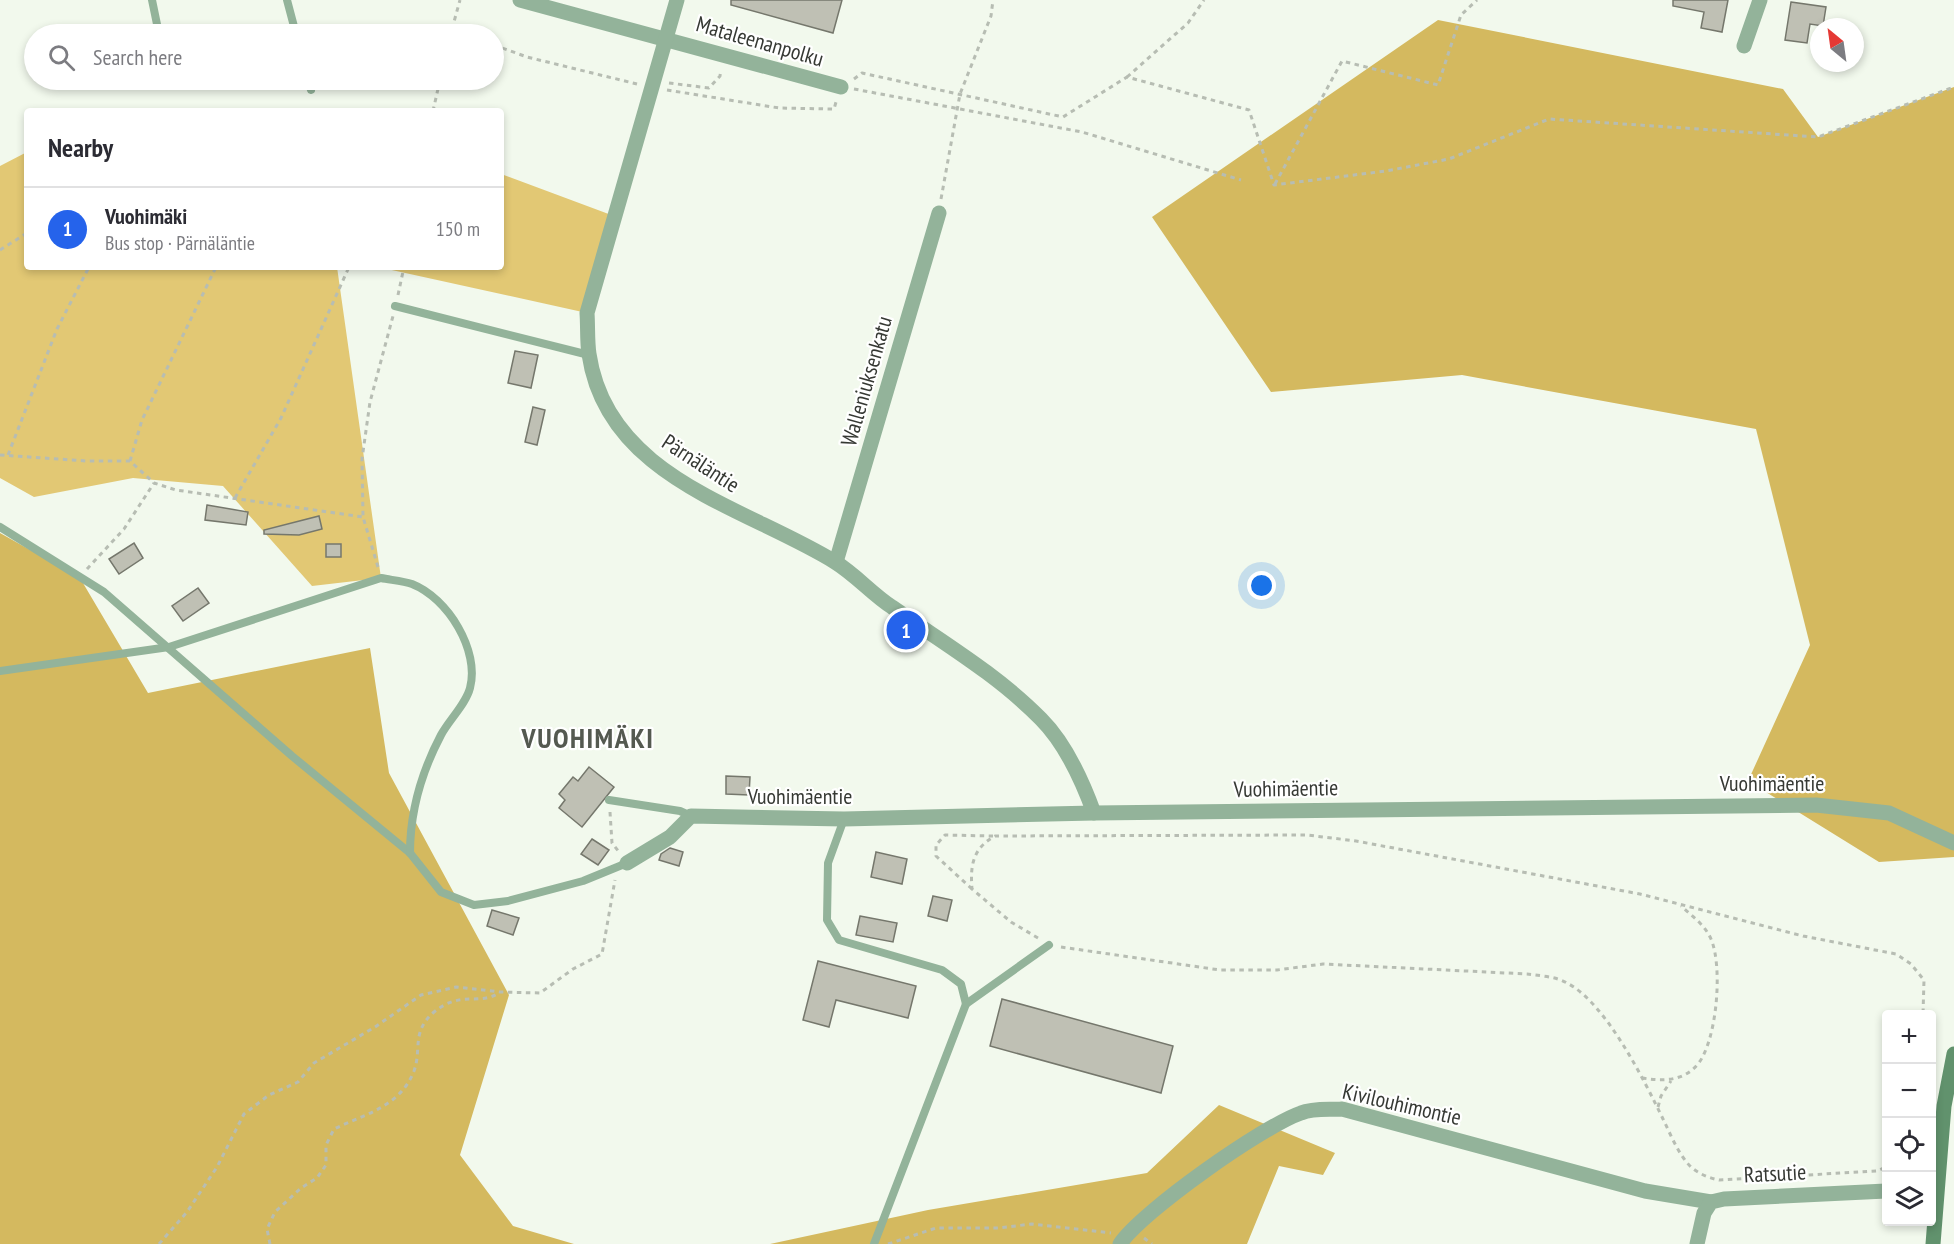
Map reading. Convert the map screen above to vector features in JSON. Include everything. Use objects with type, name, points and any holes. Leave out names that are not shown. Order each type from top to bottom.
[{"type":"street","name":"Mataleenanpolku","points":[[520,0],[841,87]]},
{"type":"street","name":"Pärnäläntie","points":[[677,0],[587,314],[589,355],[597,383],[609,410],[632,441],[664,471],[706,497],[836,562],[883,601],[1008,690],[1042,720],[1082,780],[1094,813]]},
{"type":"street","points":[[1744,46],[1760,0]]},
{"type":"street","name":"Walleniuksenkatu","points":[[836,562],[939,213]]},
{"type":"street","name":"Vuohimäentie","points":[[692,816],[844,819],[1094,813],[1816,805],[1889,813],[1954,843]]},
{"type":"street","points":[[622,865],[670,837],[692,816]]},
{"type":"street","points":[[1936,1178],[1949,1106],[1954,1054]]},
{"type":"street","name":"Kivilouhimontie","points":[[1123,1239],[1168,1199],[1260,1133],[1302,1112],[1342,1109],[1645,1191],[1711,1202]]},
{"type":"street","name":"Ratsutie","points":[[1711,1202],[1724,1199],[1882,1191]]},
{"type":"street","points":[[1696,1244],[1704,1213],[1711,1202]]},
{"type":"street","points":[[1933,1226],[1933,1244]]},
{"type":"lane","points":[[152,0],[157,24]]},
{"type":"lane","points":[[287,0],[293,24]]},
{"type":"lane","points":[[395,306],[589,355]]},
{"type":"lane","points":[[0,528],[104,592],[292,756],[410,853],[441,892],[474,905],[508,901],[583,881],[622,865]]},
{"type":"lane","points":[[0,671],[169,647],[381,578],[414,585],[449,611],[472,657],[470,689],[441,735],[418,785],[410,825],[410,853]]},
{"type":"lane","points":[[609,800],[680,811],[692,816]]},
{"type":"lane","points":[[844,819],[828,863],[826,920],[839,940],[942,970],[961,984],[966,1004]]},
{"type":"lane","points":[[874,1244],[966,1004],[1049,945]]},
{"type":"path","points":[[453,24],[460,0]]},
{"type":"path","points":[[939,213],[960,94],[991,16],[993,0]]},
{"type":"path","points":[[504,49],[527,57],[654,85],[779,108],[834,109],[841,87],[862,73],[1063,117],[1126,77],[1188,23],[1204,0]]},
{"type":"path","points":[[1274,185],[1342,61],[1438,85],[1461,15],[1477,0]]},
{"type":"path","points":[[1126,77],[1249,110],[1274,185]]},
{"type":"path","points":[[654,85],[709,88]]},
{"type":"path","points":[[841,87],[1082,132],[1240,180]]},
{"type":"path","points":[[1274,185],[1386,171],[1449,159],[1549,119],[1818,138],[1954,87]]},
{"type":"path","points":[[434,108],[438,90]]},
{"type":"path","points":[[0,250],[24,235]]},
{"type":"path","points":[[8,455],[57,329],[87,270]]},
{"type":"path","points":[[130,461],[142,420],[215,270]]},
{"type":"path","points":[[235,498],[281,418],[348,270]]},
{"type":"path","points":[[381,578],[363,517],[362,459],[370,402],[403,270]]},
{"type":"path","points":[[0,455],[87,461],[130,461],[154,483],[176,490],[363,517]]},
{"type":"path","points":[[80,578],[124,529],[154,483]]},
{"type":"path","points":[[159,1244],[187,1212],[217,1167],[244,1114],[269,1095],[298,1082],[314,1063],[375,1027],[421,995],[456,987],[500,992],[540,993],[573,969],[602,954],[622,865],[612,843],[609,800]]},
{"type":"path","points":[[1882,1169],[1719,1180],[1708,1178],[1685,1161],[1642,1078],[1599,1011],[1581,992],[1566,982],[1527,974],[1334,964],[1220,970],[1049,945],[1011,922],[972,889],[936,856],[936,845],[945,836],[1307,835],[1368,843],[1679,904],[1803,936],[1896,954],[1911,964],[1924,980],[1923,1010]]},
{"type":"path","points":[[972,889],[973,856],[984,842],[995,836]]},
{"type":"path","points":[[1658,1109],[1661,1096],[1671,1080],[1698,1064],[1714,1016],[1718,963],[1711,938],[1704,926],[1679,904]]},
{"type":"path","points":[[270,1244],[267,1229],[275,1212],[301,1188],[316,1178],[326,1165],[326,1145],[334,1129],[380,1110],[396,1097],[414,1070],[418,1033],[432,1014],[450,1000],[491,998],[500,992]]},
{"type":"path","points":[[1642,1078],[1671,1080]]},
{"type":"path","points":[[888,1244],[936,1228],[998,1228],[1032,1224],[1123,1239],[1146,1238],[1152,1244]]},
{"type":"shaded area","points":[[1438,20],[1783,89],[1818,137],[1954,87],[1954,857],[1879,862],[1748,781],[1810,645],[1756,429],[1462,375],[1271,392],[1152,217]]},
{"type":"shaded area","points":[[24,154],[24,270],[337,270],[381,578],[312,586],[223,486],[133,478],[34,497],[0,478],[0,166]]},
{"type":"shaded area","points":[[504,175],[614,216],[587,313],[392,270],[504,270]]},
{"type":"shaded area","points":[[0,533],[80,578],[148,693],[370,648],[389,773],[509,995],[460,1155],[513,1226],[574,1244],[0,1244]]},
{"type":"shaded area","points":[[1219,1105],[1335,1153],[1323,1175],[1279,1166],[1247,1244],[770,1244],[928,1210],[1147,1173]]},
{"type":"building","points":[[731,0],[842,0],[833,33],[731,5]]},
{"type":"building","points":[[1673,0],[1728,0],[1722,32],[1701,28],[1704,12],[1673,6]]},
{"type":"building","points":[[1791,2],[1826,7],[1824,18],[1810,18],[1807,43],[1785,40]]},
{"type":"building","points":[[515,351],[538,355],[531,388],[508,383]]},
{"type":"building","points":[[533,407],[545,410],[537,445],[525,442]]},
{"type":"building","points":[[207,505],[248,512],[246,525],[205,520]]},
{"type":"building","points":[[319,516],[322,529],[299,535],[264,534],[264,530]]},
{"type":"building","points":[[134,543],[143,558],[119,574],[109,559]]},
{"type":"building","points":[[326,544],[341,544],[341,557],[326,557]]},
{"type":"building","points":[[198,588],[209,603],[183,621],[172,606]]},
{"type":"building","points":[[589,767],[614,787],[582,827],[559,808],[565,800],[559,794],[573,777],[578,781]]},
{"type":"building","points":[[726,776],[750,777],[749,795],[726,794]]},
{"type":"building","points":[[592,839],[609,850],[598,865],[581,854]]},
{"type":"building","points":[[670,848],[683,852],[679,866],[659,860],[661,854]]},
{"type":"building","points":[[876,852],[907,859],[902,884],[871,877]]},
{"type":"building","points":[[933,896],[952,900],[947,921],[928,916]]},
{"type":"building","points":[[492,910],[519,918],[513,935],[487,926]]},
{"type":"building","points":[[860,916],[897,923],[893,942],[856,935]]},
{"type":"building","points":[[818,961],[916,986],[908,1018],[836,1000],[829,1027],[803,1020]]},
{"type":"building","points":[[1002,999],[1173,1046],[1161,1093],[990,1046]]},
{"type":"place","name":"Vuohimäki","points":[[906,630]]},
{"type":"district","name":"VUOHIMÄKI","points":[[588,738]]}]
